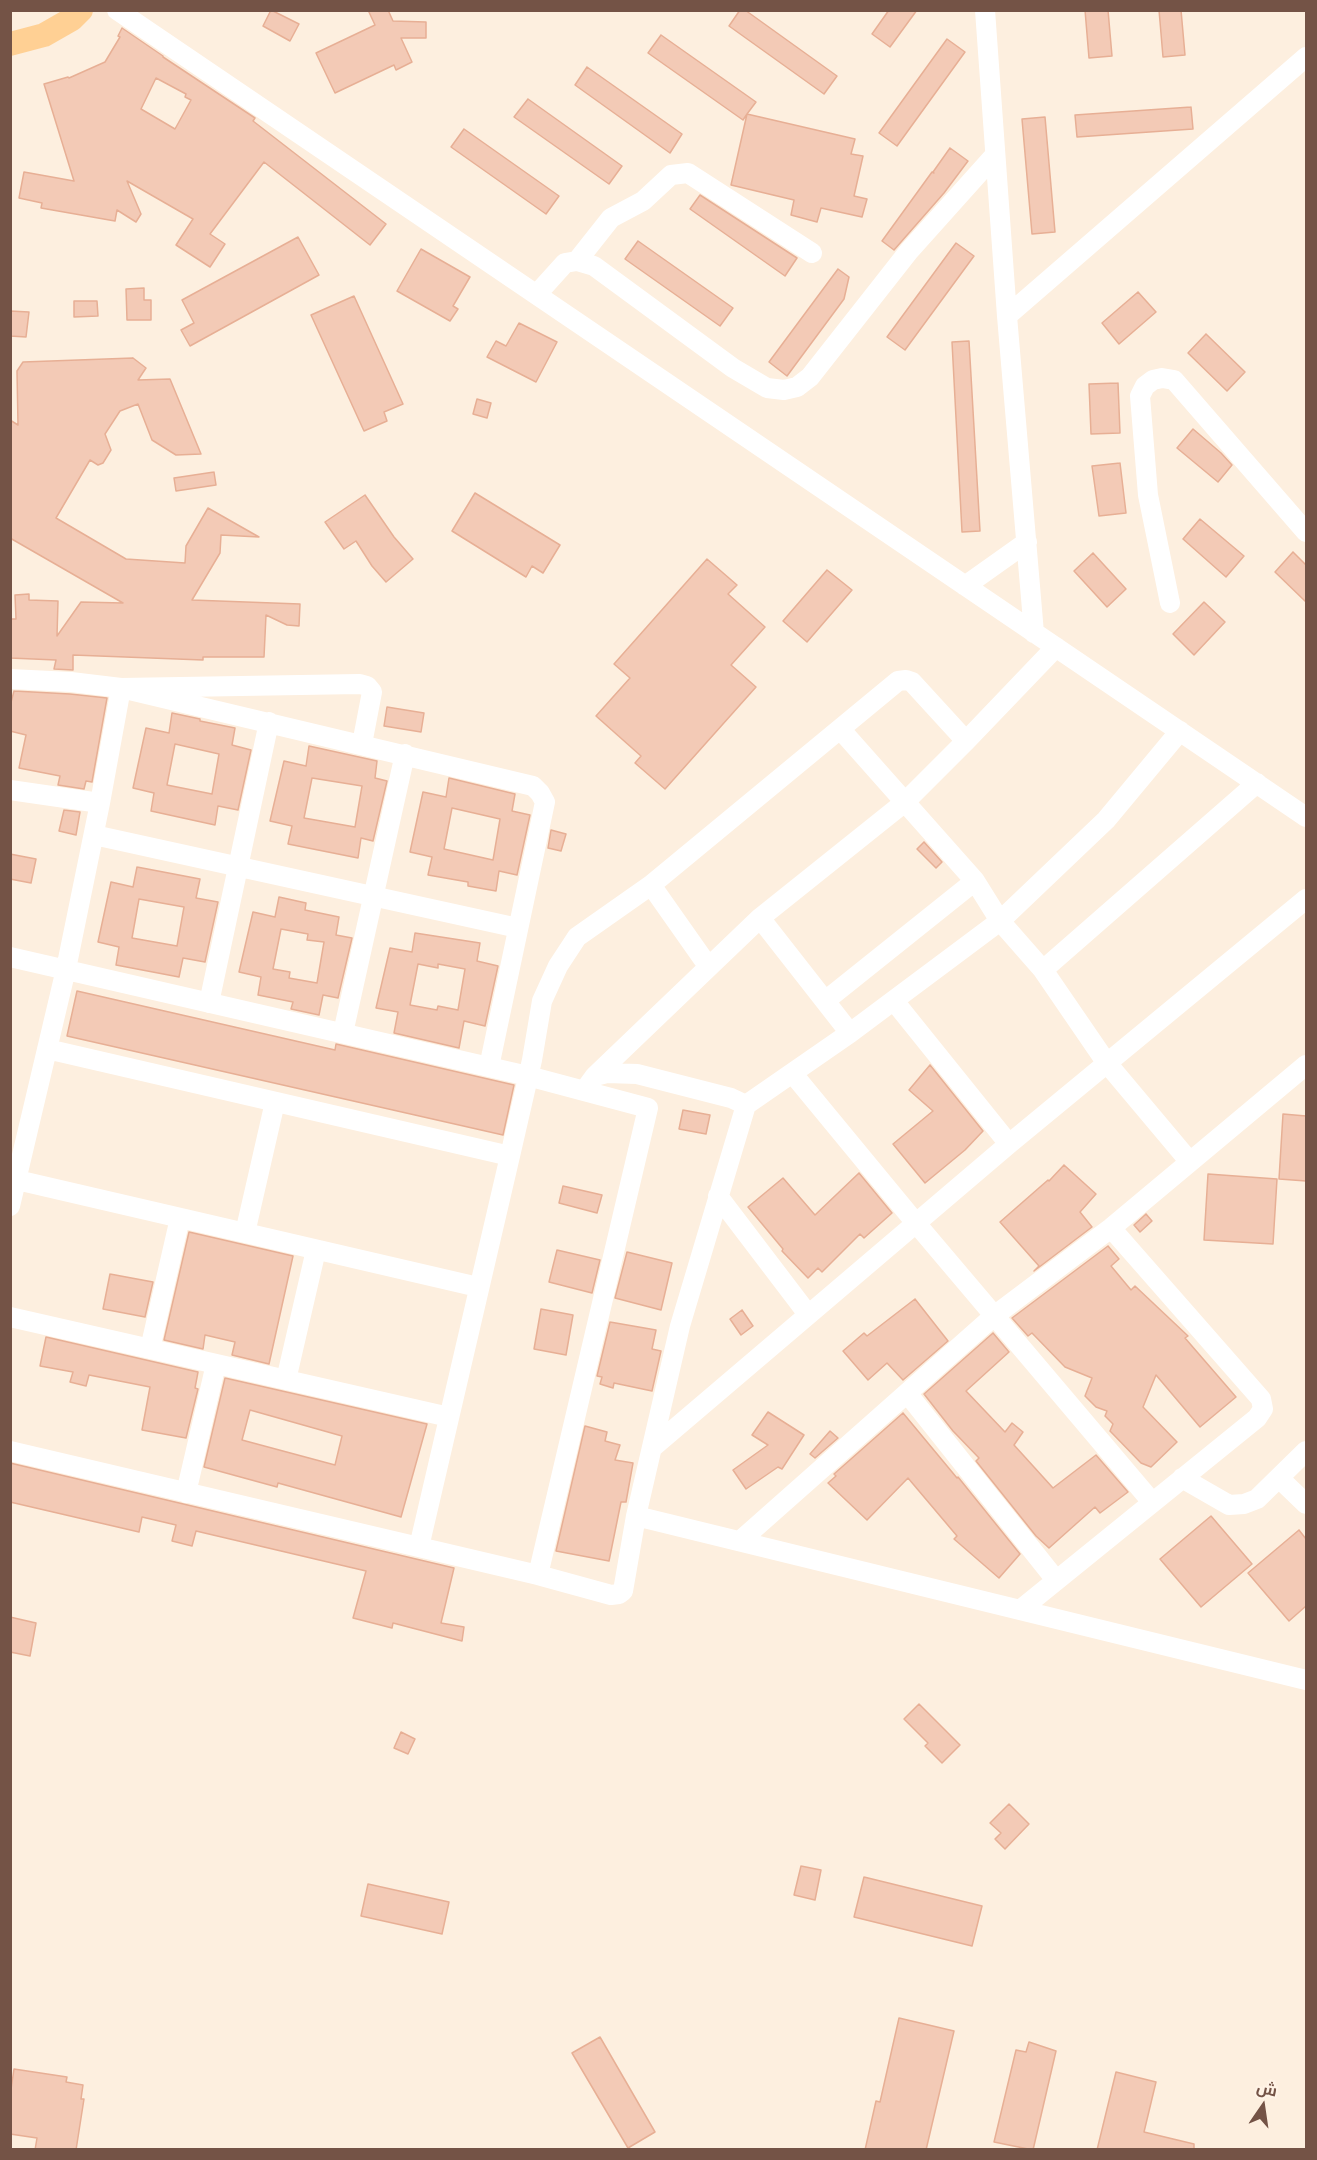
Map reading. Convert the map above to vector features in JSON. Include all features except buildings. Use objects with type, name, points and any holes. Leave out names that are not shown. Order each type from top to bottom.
[{"type":"main road","points":[[10,44],[44,35],[72,19],[81,10]]},
{"type":"street","points":[[117,10],[1306,817]]},
{"type":"street","points":[[985,10],[1007,316],[1035,633]]},
{"type":"street","points":[[1007,316],[1306,57]]},
{"type":"street","points":[[537,294],[565,263],[577,261],[594,266],[733,368],[767,388],[784,390],[797,387],[810,377],[909,251],[995,155]]},
{"type":"street","points":[[577,261],[611,218],[643,201],[671,175],[688,173],[812,253]]},
{"type":"street","points":[[1170,603],[1148,495],[1140,396],[1144,386],[1153,380],[1162,378],[1174,380],[1306,532]]},
{"type":"street","points":[[965,586],[1027,542]]},
{"type":"street","points":[[590,1083],[760,918],[905,802],[1056,647]]},
{"type":"street","points":[[10,679],[70,682],[121,688],[533,786],[545,802],[489,1067]]},
{"type":"street","points":[[419,1547],[510,1156],[542,1001],[558,966],[577,937],[651,885],[898,681],[912,682],[966,741]]},
{"type":"street","points":[[121,688],[360,684],[367,686],[372,692],[362,744]]},
{"type":"street","points":[[10,1206],[66,969],[121,688]]},
{"type":"street","points":[[209,1003],[268,722]]},
{"type":"street","points":[[841,730],[975,881],[1000,921],[1042,970],[1106,1062],[1190,1162]]},
{"type":"street","points":[[10,1451],[538,1575],[611,1595],[619,1594],[623,1591],[636,1516],[680,1326],[746,1105],[850,1033],[1000,921],[1106,820],[1180,731]]},
{"type":"street","points":[[343,1034],[405,754]]},
{"type":"street","points":[[1042,970],[1257,783]]},
{"type":"street","points":[[10,790],[100,803]]},
{"type":"street","points":[[94,835],[518,928]]},
{"type":"street","points":[[825,1001],[975,881]]},
{"type":"street","points":[[651,885],[708,966]]},
{"type":"street","points":[[652,1448],[915,1222],[1306,899]]},
{"type":"street","points":[[760,918],[850,1033]]},
{"type":"street","points":[[10,957],[528,1076],[590,1083],[648,1108],[538,1575]]},
{"type":"street","points":[[894,1001],[1009,1144]]},
{"type":"street","points":[[47,1049],[510,1156]]},
{"type":"street","points":[[740,1541],[994,1316],[1111,1228],[1306,1065]]},
{"type":"street","points":[[590,1083],[607,1073],[637,1074],[731,1098],[746,1105]]},
{"type":"street","points":[[793,1074],[1152,1502]]},
{"type":"street","points":[[245,1233],[275,1101]]},
{"type":"street","points":[[17,1180],[478,1287]]},
{"type":"street","points":[[718,1196],[807,1313]]},
{"type":"street","points":[[150,1349],[180,1218]]},
{"type":"street","points":[[1020,1610],[1257,1418],[1263,1409],[1261,1399],[1111,1228]]},
{"type":"street","points":[[286,1380],[316,1250]]},
{"type":"street","points":[[10,1317],[449,1417]]},
{"type":"street","points":[[186,1493],[216,1364]]},
{"type":"street","points":[[907,1393],[1056,1580]]},
{"type":"street","points":[[1182,1478],[1229,1505],[1244,1504],[1257,1499],[1306,1451]]},
{"type":"street","points":[[1279,1478],[1306,1504]]},
{"type":"street","points":[[636,1516],[1020,1610],[1305,1676]]}]
